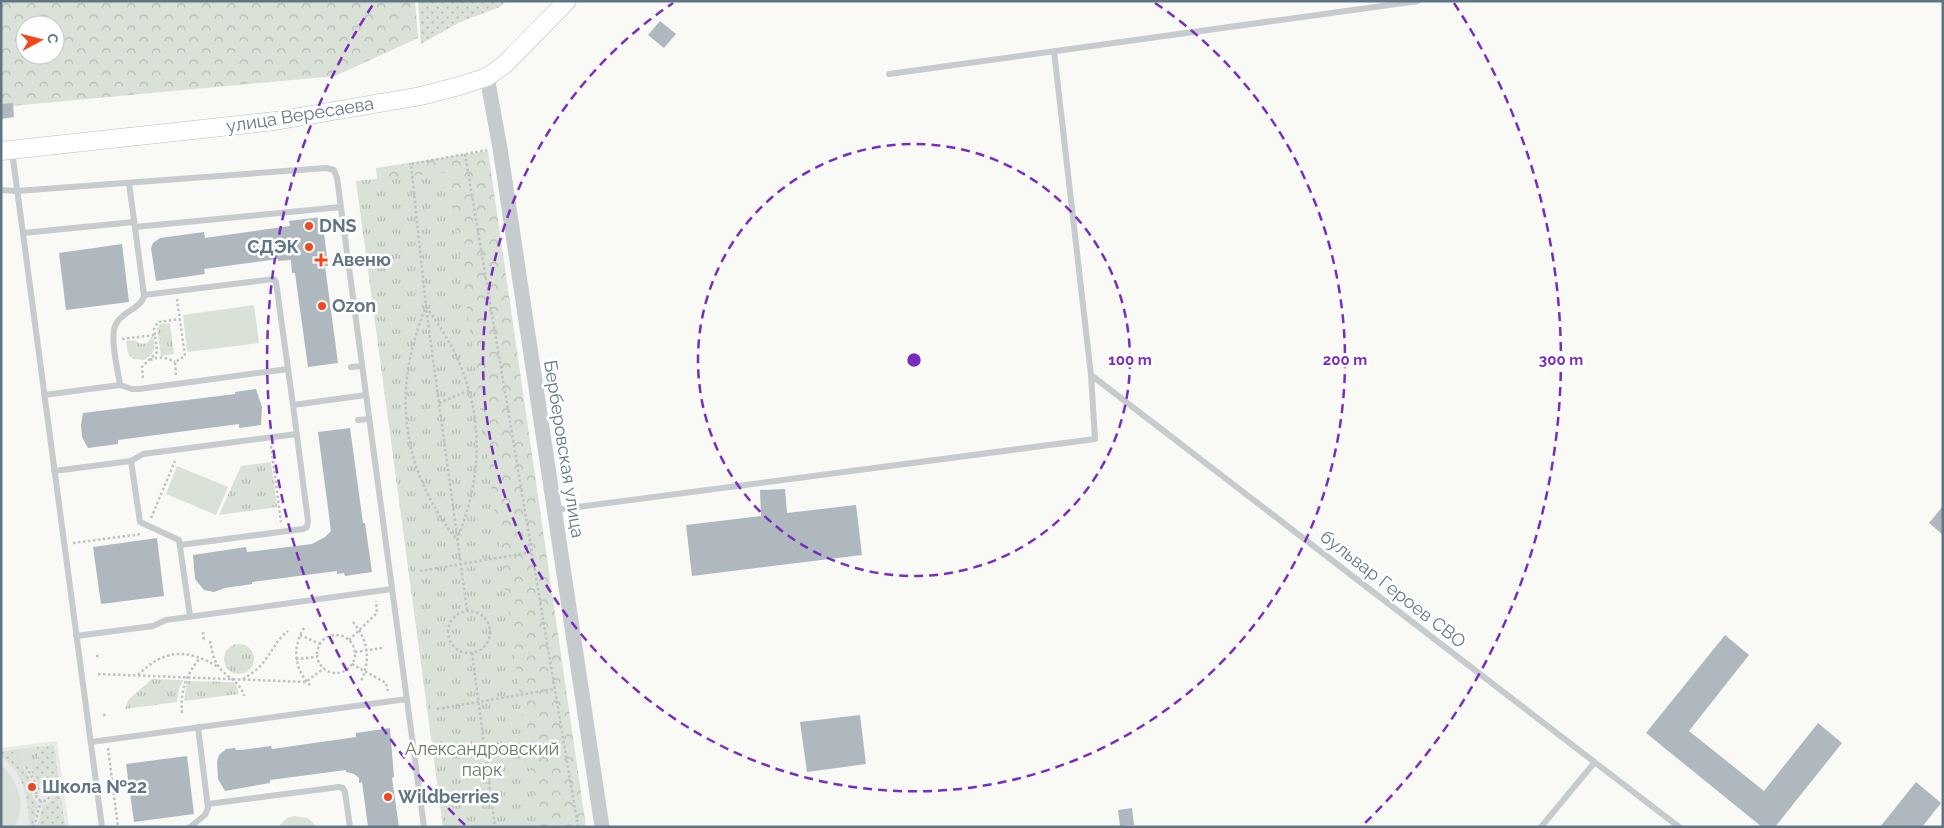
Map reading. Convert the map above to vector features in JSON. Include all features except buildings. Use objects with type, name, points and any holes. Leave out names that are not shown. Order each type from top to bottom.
[{"type":"main road","name":"улица Вересаева","points":[[6,151],[275,121],[421,96],[459,86],[487,77],[504,65],[566,1]]},
{"type":"street","name":"Берберовская улица","points":[[487,77],[500,148],[602,827]]},
{"type":"lane","points":[[889,74],[1418,1]]},
{"type":"lane","points":[[554,510],[1096,439],[1054,51]]},
{"type":"lane","points":[[6,151],[17,191],[102,827]]},
{"type":"lane","points":[[1,190],[17,191],[326,168],[334,170],[341,207],[424,827]]},
{"type":"lane","points":[[120,385],[114,340],[115,326],[120,318],[141,302],[144,295],[129,183]]},
{"type":"lane","points":[[22,233],[341,207]]},
{"type":"lane","points":[[144,295],[274,279],[276,282],[297,434],[308,521],[307,526],[302,529],[180,545]]},
{"type":"lane","points":[[351,367],[362,366]]},
{"type":"lane","points":[[44,395],[120,385],[132,389],[144,388],[288,369]]},
{"type":"lane","name":"бульвар Героев СВО","points":[[1090,375],[1594,764],[1679,827]]},
{"type":"lane","points":[[293,405],[366,395]]},
{"type":"lane","points":[[358,420],[369,419]]},
{"type":"lane","points":[[54,471],[131,461],[143,454],[297,434]]},
{"type":"lane","points":[[131,461],[140,522],[179,540],[190,616]]},
{"type":"lane","points":[[76,636],[153,626],[166,620],[190,616],[392,589]]},
{"type":"lane","points":[[91,742],[407,700]]},
{"type":"lane","points":[[190,827],[208,812],[198,727]]},
{"type":"lane","points":[[1541,827],[1594,764]]},
{"type":"lane","points":[[208,804],[339,787],[343,788],[345,792],[350,827]]},
{"type":"path","points":[[467,610],[426,307],[411,164],[500,148]]},
{"type":"path","points":[[465,154],[578,827]]},
{"type":"path","points":[[175,362],[185,356],[176,290]]},
{"type":"path","points":[[426,307],[450,341],[459,360],[470,390],[476,419],[477,460],[471,501],[457,540]]},
{"type":"path","points":[[426,307],[418,326],[408,366],[405,387],[407,428],[412,455],[424,488],[436,512],[457,540]]},
{"type":"path","points":[[144,388],[142,367],[158,352],[154,328],[158,322],[180,319]]},
{"type":"path","points":[[114,340],[155,335]]},
{"type":"path","points":[[149,360],[160,357],[168,358],[175,362]]},
{"type":"path","points":[[175,362],[178,384]]},
{"type":"path","points":[[439,403],[470,390]]},
{"type":"path","points":[[270,437],[282,531]]},
{"type":"path","points":[[148,526],[180,449]]},
{"type":"path","points":[[64,544],[160,532]]},
{"type":"path","points":[[420,571],[532,552]]},
{"type":"path","points":[[349,640],[377,613],[374,592]]},
{"type":"path","points":[[467,610],[481,613],[490,625],[491,633],[485,646],[472,653],[458,650],[448,638],[448,630],[454,617],[467,610]]},
{"type":"path","points":[[353,622],[360,630],[367,650],[365,671],[361,681]]},
{"type":"path","points":[[304,628],[296,651],[296,659],[301,675],[312,687]]},
{"type":"path","points":[[242,679],[254,672],[265,662],[278,639],[288,631]]},
{"type":"path","points":[[203,632],[204,642]]},
{"type":"path","points":[[300,636],[320,644]]},
{"type":"path","points":[[330,636],[343,636],[349,640],[355,652],[352,664],[342,672],[335,673],[324,668],[318,656],[320,644],[330,636]]},
{"type":"path","points":[[210,641],[218,667]]},
{"type":"path","points":[[355,652],[382,648]]},
{"type":"path","points":[[138,675],[150,663],[164,656],[178,653],[191,654],[218,667],[238,683],[244,696]]},
{"type":"path","points":[[472,653],[495,827]]},
{"type":"path","points":[[296,659],[318,656]]},
{"type":"path","points":[[182,713],[182,689],[187,677],[200,658]]},
{"type":"path","points":[[352,664],[386,683],[389,702]]},
{"type":"path","points":[[98,674],[306,682],[324,668]]},
{"type":"path","points":[[437,709],[554,689]]},
{"type":"path","points":[[106,740],[118,827]]},
{"type":"path","points":[[26,767],[38,788],[36,795],[41,801]]},
{"type":"path","points":[[38,788],[46,787],[51,793],[48,800],[41,801]]},
{"type":"path","points":[[34,827],[41,801]]},
{"type":"shaded area","name":"Школа №22","points":[[57,741],[69,827],[1,827],[1,748]]},
{"type":"green space","points":[[1,1],[415,1],[418,38],[335,76],[1,107]]},
{"type":"green space","points":[[418,1],[506,1],[500,7],[460,22],[421,44]]},
{"type":"green space","name":"Александровский парк","points":[[488,151],[586,827],[452,827],[393,346],[376,168]]},
{"type":"green space","name":"Александровский парк","points":[[448,172],[538,827],[443,827],[356,181]]},
{"type":"green space","points":[[254,305],[259,343],[187,352],[183,315]]},
{"type":"green space","points":[[170,323],[174,354],[161,356],[157,329],[160,324]]},
{"type":"green space","points":[[153,337],[154,348],[147,358],[144,360],[133,359],[128,354],[126,341],[135,340],[144,344]]},
{"type":"green space","points":[[271,462],[277,507],[219,515],[241,466]]},
{"type":"green space","points":[[177,466],[228,487],[216,515],[166,494]]},
{"type":"green space","points":[[239,644],[250,648],[254,659],[250,670],[239,674],[228,670],[224,659],[228,648]]},
{"type":"green space","points":[[152,679],[183,680],[177,702],[125,709],[129,699]]},
{"type":"green space","points":[[187,681],[233,682],[239,694],[184,701]]},
{"type":"green space","points":[[54,745],[65,827],[37,827],[43,805],[50,802],[54,793],[50,785],[39,784],[28,766],[39,765],[37,747]]},
{"type":"green space","points":[[37,747],[40,765],[23,767],[12,750]]},
{"type":"green space","points":[[12,750],[35,786],[32,795],[38,804],[33,827],[30,827],[26,797],[20,779],[16,771],[1,757],[1,752]]},
{"type":"green space","points":[[1,765],[12,779],[19,794],[20,810],[14,827],[1,827]]},
{"type":"green space","points":[[294,816],[308,818],[317,827],[278,827],[287,818]]},
{"type":"place","name":"DNS","points":[[309,226]]},
{"type":"place","name":"СДЭК","points":[[309,247]]},
{"type":"place","name":"Авеню","points":[[321,260]]},
{"type":"place","name":"Ozon","points":[[322,306]]},
{"type":"place","name":"Школа №22","points":[[32,787]]},
{"type":"place","name":"Wildberries","points":[[388,797]]}]
